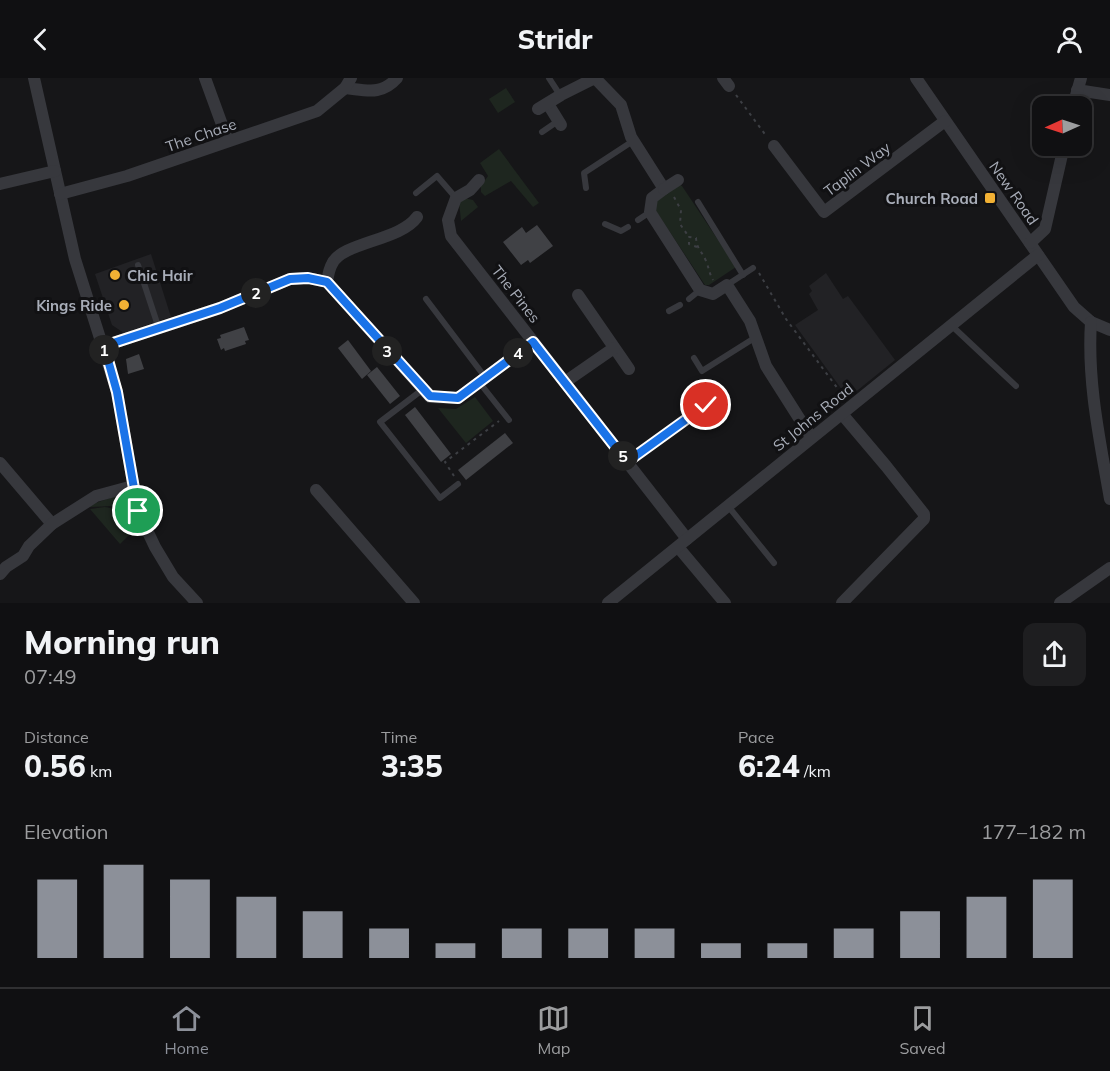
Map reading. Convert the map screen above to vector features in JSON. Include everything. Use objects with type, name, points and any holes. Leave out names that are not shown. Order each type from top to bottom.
[{"type":"street","points":[[34,78],[75,259],[117,392],[138,511],[154,547],[173,577],[197,603]]},
{"type":"street","points":[[205,78],[228,141]]},
{"type":"street","name":"The Chase","points":[[60,195],[127,176],[317,111],[348,83],[373,91],[389,87],[397,78]]},
{"type":"street","points":[[560,123],[543,106],[596,78],[621,105],[633,141],[664,189]]},
{"type":"street","name":"New Road","points":[[916,78],[1074,307],[1091,322]]},
{"type":"street","points":[[1079,84],[1110,95]]},
{"type":"street","name":"Taplin Way","points":[[774,146],[824,212],[945,121]]},
{"type":"street","points":[[1030,243],[1045,229],[1062,156]]},
{"type":"street","points":[[0,184],[55,171]]},
{"type":"street","points":[[456,198],[470,190],[479,180]]},
{"type":"street","points":[[678,180],[652,198],[650,212],[700,290],[713,294],[723,287],[750,321],[766,366],[811,437]]},
{"type":"street","name":"The Pines","points":[[456,198],[448,220],[451,236],[627,462],[725,603]]},
{"type":"street","points":[[327,282],[332,262],[342,252],[383,238],[412,223],[417,217]]},
{"type":"street","name":"St Johns Road","points":[[608,603],[1038,255]]},
{"type":"street","points":[[104,346],[220,308],[290,279],[308,278],[327,282],[422,390],[430,396],[458,398],[533,342]]},
{"type":"street","points":[[578,295],[629,369]]},
{"type":"street","points":[[1110,330],[1091,322],[1094,401],[1110,499]]},
{"type":"street","points":[[565,381],[614,348]]},
{"type":"street","points":[[842,603],[924,519],[924,514],[846,410]]},
{"type":"street","points":[[0,464],[52,524]]},
{"type":"street","points":[[0,574],[6,567],[23,556],[29,546],[52,524],[96,496],[133,486]]},
{"type":"street","points":[[316,490],[414,603]]},
{"type":"street","points":[[1060,603],[1110,568]]},
{"type":"lane","points":[[549,78],[561,95]]},
{"type":"lane","points":[[542,132],[560,123]]},
{"type":"lane","points":[[586,188],[584,173],[633,141]]},
{"type":"lane","points":[[416,193],[437,176],[456,198]]},
{"type":"lane","points":[[698,202],[743,275]]},
{"type":"lane","points":[[638,220],[650,212]]},
{"type":"lane","points":[[604,224],[621,231],[628,227]]},
{"type":"lane","points":[[138,265],[159,329]]},
{"type":"lane","points":[[723,287],[753,268]]},
{"type":"lane","points":[[689,299],[700,290]]},
{"type":"lane","points":[[426,299],[508,418]]},
{"type":"lane","points":[[669,311],[680,305]]},
{"type":"lane","points":[[952,326],[1016,386]]},
{"type":"lane","points":[[694,358],[702,371],[756,337]]},
{"type":"lane","points":[[422,390],[380,422],[440,498],[458,484]]},
{"type":"lane","points":[[627,462],[706,405]]},
{"type":"lane","points":[[728,506],[774,563]]},
{"type":"path","points":[[726,82],[774,146]]},
{"type":"path","points":[[664,189],[671,191],[681,210],[680,224],[689,237],[689,244],[697,247]]},
{"type":"path","points":[[689,237],[696,238],[697,247],[706,259],[708,272],[723,287]]},
{"type":"path","points":[[753,268],[759,273],[786,319],[846,410]]},
{"type":"path","points":[[458,484],[445,462],[508,418]]},
{"type":"shaded area","points":[[506,88],[515,102],[498,113],[489,99]]},
{"type":"shaded area","points":[[499,149],[539,203],[533,207],[511,181],[485,196],[481,192],[481,186],[488,176],[480,163]]},
{"type":"shaded area","points":[[678,184],[682,186],[736,267],[709,285],[705,285],[656,211],[655,203],[658,198]]},
{"type":"shaded area","points":[[464,198],[473,200],[478,207],[461,221],[459,202]]},
{"type":"shaded area","points":[[151,254],[171,317],[124,333],[112,325],[95,274]]},
{"type":"shaded area","points":[[826,273],[843,299],[848,296],[895,360],[848,398],[795,325],[818,310],[809,294],[812,291],[809,286]]},
{"type":"shaded area","points":[[475,397],[493,421],[466,443],[438,408],[456,409]]},
{"type":"shaded area","points":[[113,497],[122,497],[129,510],[127,512],[113,506],[90,507],[90,505]]},
{"type":"shaded area","points":[[105,507],[123,514],[135,529],[120,544],[90,509]]},
{"type":"building","points":[[537,225],[553,246],[530,263],[528,260],[521,265],[503,242],[522,227],[526,233]]},
{"type":"building","points":[[244,327],[249,340],[245,341],[246,344],[225,351],[224,348],[221,350],[217,339],[221,338],[220,335]]},
{"type":"building","points":[[348,340],[371,371],[362,379],[338,348]]},
{"type":"building","points":[[139,354],[144,369],[128,374],[126,359]]},
{"type":"building","points":[[377,367],[400,396],[390,404],[367,375]]},
{"type":"building","points":[[415,407],[451,454],[441,462],[405,415]]},
{"type":"building","points":[[505,433],[513,443],[466,480],[458,470]]},
{"type":"place","name":"Church Road","points":[[990,198]]},
{"type":"place","name":"Chic Hair","points":[[115,275]]},
{"type":"place","name":"Kings Ride","points":[[124,305]]},
{"type":"route","points":[[138,511],[117,392],[104,346],[220,308],[290,279],[308,278],[327,282],[422,390],[430,396],[458,398],[533,342],[627,462],[706,405]]}]
